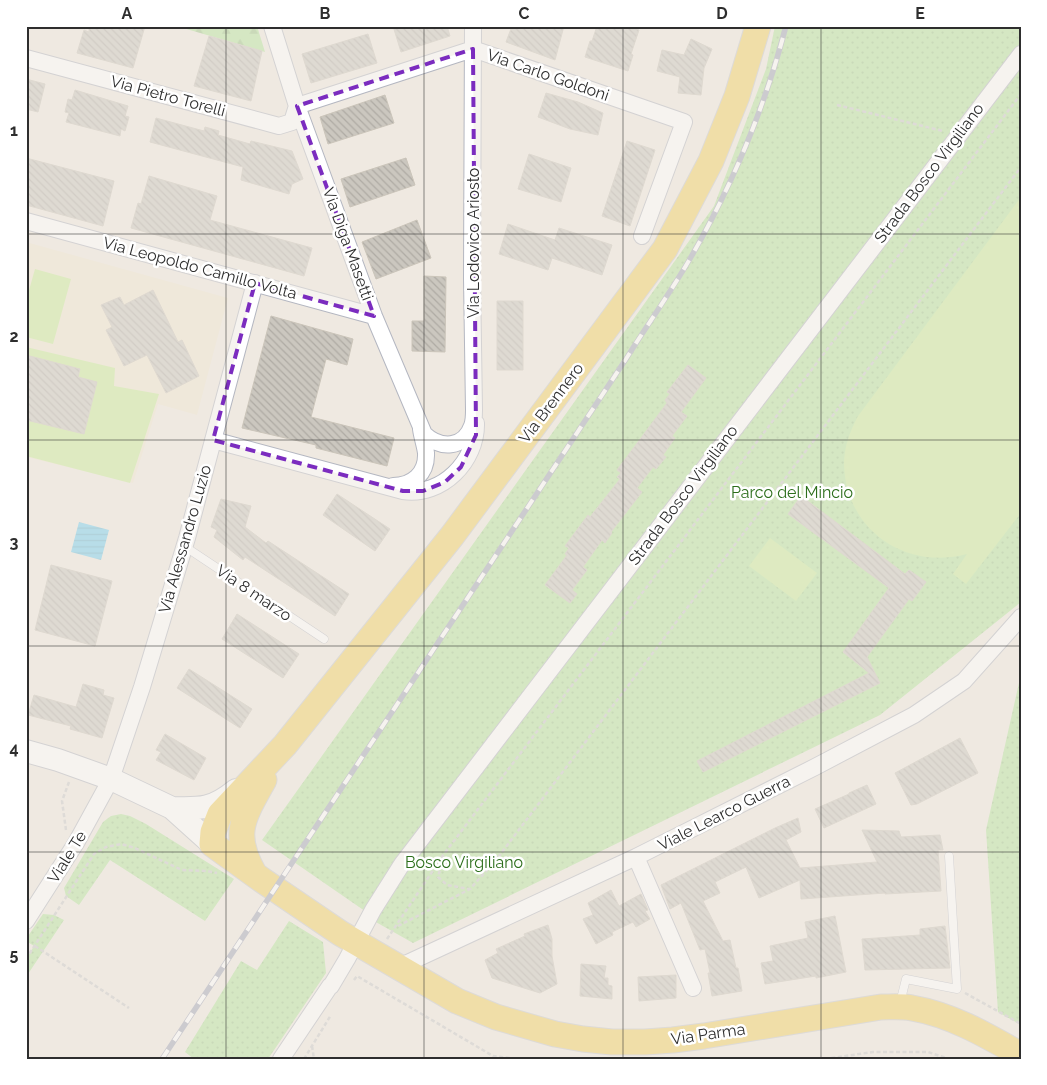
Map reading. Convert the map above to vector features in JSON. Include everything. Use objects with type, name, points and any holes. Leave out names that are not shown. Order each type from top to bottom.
[{"type":"main road","name":"Via Brennero","points":[[243,820],[234,829],[212,844],[212,832],[220,814],[285,745],[452,536],[665,249],[711,161],[738,96],[758,26]]},
{"type":"main road","name":"Via Brennero","points":[[172,808],[196,809],[215,804],[227,797],[285,745]]},
{"type":"main road","name":"Via Brennero","points":[[256,877],[245,856],[242,839],[243,820],[285,745]]},
{"type":"main road","points":[[26,751],[58,760],[108,785],[212,844]]},
{"type":"main road","points":[[26,766],[70,780],[108,785],[172,808],[212,844]]},
{"type":"main road","name":"Via Parma","points":[[212,844],[256,877],[355,943],[457,1001],[496,1017],[556,1034],[612,1042],[672,1040],[855,1010],[899,1007],[928,1011],[952,1019],[1021,1055]]},
{"type":"street","name":"Via Diga Masetti","points":[[272,26],[297,106],[374,316],[424,434],[430,440],[447,445]]},
{"type":"street","name":"Via Lodovico Ariosto","points":[[447,445],[456,443],[469,433],[473,425],[474,410],[472,278],[473,26]]},
{"type":"street","name":"Via Carlo Goldoni","points":[[297,106],[473,49],[684,122],[642,236]]},
{"type":"street","name":"Strada Bosco Virgiliano","points":[[281,1059],[331,986],[373,910],[402,864],[1021,54]]},
{"type":"street","name":"Via Pietro Torelli","points":[[26,58],[278,126],[292,122],[297,106]]},
{"type":"street","name":"Via Leopoldo Camillo Volta","points":[[26,221],[374,316]]},
{"type":"street","name":"Via Alessandro Luzio","points":[[108,785],[142,686],[184,546],[255,284]]},
{"type":"street","points":[[213,440],[413,493],[435,487],[444,482],[461,467],[473,446],[476,435],[474,410]]},
{"type":"street","points":[[378,484],[405,485],[421,473],[426,453],[420,426]]},
{"type":"street","name":"Viale Learco Guerra","points":[[399,967],[636,857],[914,715],[964,681],[1021,617]]},
{"type":"street","name":"Viale Te","points":[[26,921],[76,843],[108,785]]},
{"type":"street","points":[[636,857],[693,988]]},
{"type":"lane","name":"Via 8 marzo","points":[[184,546],[324,639]]},
{"type":"lane","points":[[899,1007],[906,979],[957,989],[949,856]]},
{"type":"path","points":[[1021,94],[444,854],[396,926],[470,889],[502,852],[1021,167]]},
{"type":"path","points":[[837,105],[959,135]]},
{"type":"path","points":[[67,837],[62,801],[70,780]]},
{"type":"path","points":[[26,959],[94,854],[106,846],[121,844],[135,848],[182,870],[207,871],[224,875]]},
{"type":"path","points":[[444,854],[438,876],[447,885],[470,889]]},
{"type":"path","points":[[35,946],[129,1008]]},
{"type":"path","points":[[353,982],[357,976],[493,1057],[519,1059]]},
{"type":"path","points":[[957,989],[1021,1024]]},
{"type":"path","points":[[304,1059],[336,1008]]},
{"type":"path","points":[[312,1046],[314,1059]]},
{"type":"path","points":[[825,1059],[873,1052],[928,1052],[949,1059]]},
{"type":"highlighted area","points":[[473,49],[476,435],[461,467],[445,482],[423,491],[403,491],[213,440],[255,283],[374,316],[297,106]]},
{"type":"shaded area","points":[[26,242],[228,298],[197,415],[158,404],[133,483],[26,457]]},
{"type":"green space","points":[[176,26],[257,26],[265,52]]},
{"type":"green space","name":"Parco del Mincio","points":[[775,26],[1021,26],[1021,602],[880,715],[413,943],[374,921],[375,918],[262,840],[714,206],[766,69]]},
{"type":"green space","points":[[1021,197],[1021,513],[966,584],[953,574],[967,554],[944,558],[922,556],[901,550],[883,540],[867,526],[855,508],[847,487],[844,464],[845,451],[850,433],[858,416]]},
{"type":"green space","points":[[35,269],[71,279],[53,344],[26,337],[26,301]]},
{"type":"green space","points":[[26,347],[115,368],[114,386],[159,394],[130,483],[26,456]]},
{"type":"green space","points":[[770,538],[817,573],[796,601],[749,566]]},
{"type":"green space","points":[[1021,674],[1021,1025],[998,1012],[986,830]]},
{"type":"green space","points":[[121,814],[146,824],[234,879],[205,921],[110,860],[79,905],[66,896],[64,888],[103,822],[111,816]]},
{"type":"green space","points":[[43,914],[54,915],[64,920],[26,977],[26,959],[34,946],[26,941],[26,939]]},
{"type":"green space","points":[[289,921],[323,942],[326,973],[268,1059],[194,1059],[185,1052],[241,961],[257,970]]},
{"type":"water","points":[[79,522],[109,530],[101,560],[71,552]]},
{"type":"building","points":[[89,26],[145,26],[133,68],[77,53],[84,30],[89,32]]},
{"type":"building","points":[[393,26],[447,26],[450,36],[401,52]]},
{"type":"building","points":[[512,26],[564,26],[555,60],[506,42]]},
{"type":"building","points":[[597,26],[628,26],[639,30],[631,54],[633,55],[628,71],[585,57]]},
{"type":"building","points":[[368,34],[377,63],[311,83],[302,54]]},
{"type":"building","points":[[209,36],[262,51],[251,101],[194,86]]},
{"type":"building","points":[[691,39],[712,49],[704,68],[701,95],[678,93],[680,77],[657,71],[662,50],[684,55]]},
{"type":"building","points":[[26,79],[45,84],[38,112],[26,109]]},
{"type":"building","points":[[75,90],[128,106],[125,116],[129,117],[125,131],[121,129],[120,136],[66,122],[69,113],[65,112],[68,99],[72,100]]},
{"type":"building","points":[[546,93],[578,102],[603,113],[598,135],[570,129],[538,117]]},
{"type":"building","points":[[385,95],[394,123],[328,144],[320,117]]},
{"type":"building","points":[[156,118],[204,131],[205,127],[219,131],[218,135],[250,144],[251,141],[292,151],[303,179],[292,184],[289,194],[241,180],[243,167],[150,142]]},
{"type":"building","points":[[627,141],[655,150],[630,226],[602,216]]},
{"type":"building","points":[[529,154],[571,168],[561,202],[518,189]]},
{"type":"building","points":[[26,158],[114,181],[103,226],[26,205]]},
{"type":"building","points":[[406,158],[415,185],[350,207],[341,179]]},
{"type":"building","points":[[149,176],[217,196],[210,220],[312,248],[304,276],[131,228],[138,203],[141,204]]},
{"type":"building","points":[[417,220],[431,258],[376,279],[362,242]]},
{"type":"building","points":[[508,224],[555,240],[559,228],[612,245],[602,275],[552,258],[548,270],[499,254]]},
{"type":"building","points":[[424,276],[446,277],[445,352],[412,351],[412,321],[424,321]]},
{"type":"building","points":[[153,290],[178,342],[182,340],[199,376],[166,393],[147,355],[124,366],[106,330],[112,327],[101,305],[120,297],[124,305]]},
{"type":"building","points":[[497,301],[523,301],[523,370],[497,370]]},
{"type":"building","points":[[271,316],[353,339],[347,365],[326,359],[311,417],[394,438],[387,466],[316,448],[316,445],[242,428]]},
{"type":"building","points":[[26,355],[80,369],[78,377],[97,382],[84,434],[26,420]]},
{"type":"building","points":[[688,365],[706,378],[681,412],[687,416],[672,436],[675,438],[663,455],[666,457],[656,469],[653,467],[637,488],[642,492],[611,532],[605,543],[602,540],[583,567],[587,570],[572,590],[577,594],[570,603],[545,585],[567,555],[565,554],[569,548],[565,546],[588,515],[590,517],[620,479],[617,477],[621,473],[617,470],[667,403],[665,400],[670,394],[667,392]]},
{"type":"building","points":[[337,494],[390,529],[375,551],[323,515]]},
{"type":"building","points":[[801,496],[905,574],[909,570],[926,582],[912,601],[909,599],[867,657],[880,683],[703,772],[697,761],[869,673],[843,652],[889,588],[788,514]]},
{"type":"building","points":[[221,499],[251,506],[245,527],[266,543],[268,541],[349,594],[335,616],[245,557],[243,560],[214,537],[217,530],[211,527]]},
{"type":"building","points":[[51,565],[112,581],[95,646],[35,630]]},
{"type":"building","points":[[237,614],[299,654],[283,678],[222,639]]},
{"type":"building","points":[[189,669],[252,709],[240,728],[177,688]]},
{"type":"building","points":[[83,684],[104,690],[103,695],[114,698],[102,738],[70,729],[71,726],[28,715],[34,695],[76,707]]},
{"type":"building","points":[[165,734],[206,758],[194,780],[156,760],[161,752],[156,750]]},
{"type":"building","points":[[960,738],[978,773],[917,804],[911,805],[895,773]]},
{"type":"building","points":[[867,785],[876,804],[824,828],[815,809]]},
{"type":"building","points":[[798,818],[801,832],[786,840],[800,868],[877,862],[862,830],[899,831],[901,837],[940,835],[943,850],[938,850],[941,891],[801,899],[800,880],[759,898],[746,867],[715,882],[720,893],[703,901],[723,941],[730,940],[742,991],[712,996],[705,949],[700,950],[681,903],[670,909],[661,885]]},
{"type":"building","points":[[611,890],[619,906],[641,894],[648,910],[645,911],[650,919],[636,927],[633,922],[612,932],[613,935],[596,944],[583,919],[593,915],[588,903]]},
{"type":"building","points":[[835,916],[846,972],[816,978],[816,976],[765,984],[761,963],[773,961],[770,946],[808,938],[805,922]]},
{"type":"building","points":[[548,925],[552,939],[552,956],[557,984],[540,993],[492,978],[485,960],[498,953],[496,949],[525,936],[524,934]]},
{"type":"building","points":[[945,926],[950,968],[865,970],[862,939],[920,935],[920,929]]},
{"type":"building","points":[[581,964],[606,966],[604,978],[608,978],[608,985],[612,986],[612,999],[580,996]]},
{"type":"building","points":[[676,975],[676,998],[639,1001],[638,977]]},
{"type":"railway","points":[[162,1059],[683,270],[721,201],[734,173],[758,115],[786,26]]},
{"type":"park label","name":"Bosco Virgiliano","points":[[464,862]]}]
